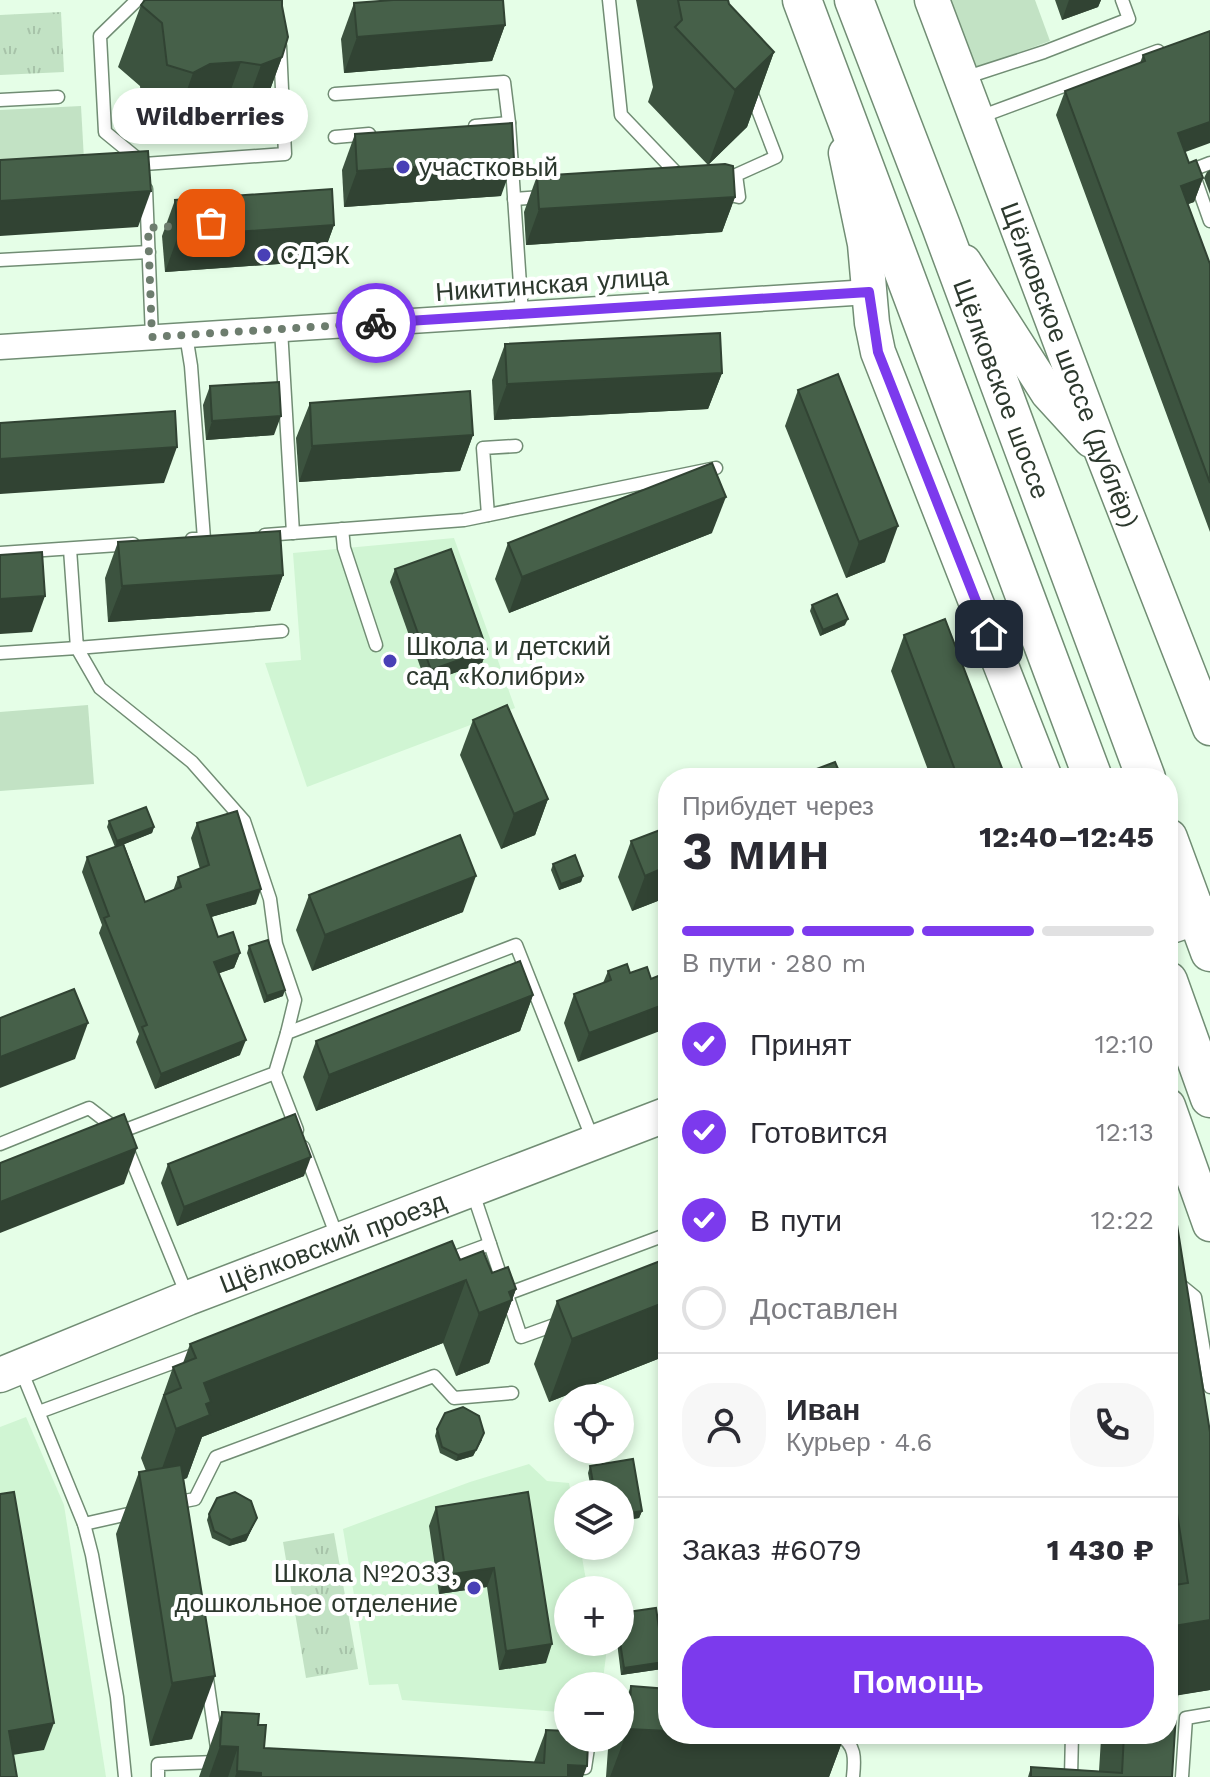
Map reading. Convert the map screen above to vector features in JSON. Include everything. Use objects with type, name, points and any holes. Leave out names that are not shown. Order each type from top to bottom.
[{"type":"main road","name":"Щёлковское шоссе","points":[[802,0],[1089,768]]},
{"type":"main road","name":"Щёлковское шоссе","points":[[854,0],[1142,768]]},
{"type":"main road","points":[[1178,870],[1196,927]]},
{"type":"main road","points":[[1178,1009],[1210,1098]]},
{"type":"street","name":"Щёлковское шоссе (дублёр)","points":[[932,0],[1102,452],[1210,728]]},
{"type":"street","points":[[825,61],[865,244],[878,352],[1041,768]]},
{"type":"street","points":[[941,226],[1048,393],[1102,452]]},
{"type":"street","name":"Никитинская улица","points":[[0,347],[869,292]]},
{"type":"street","name":"Щёлковский проезд","points":[[10,1371],[188,1298],[658,1118]]},
{"type":"street","points":[[1178,1134],[1210,1224]]},
{"type":"lane","points":[[137,0],[100,36],[105,132],[144,164],[285,154],[280,34]]},
{"type":"lane","points":[[609,0],[621,115],[689,186],[673,188]]},
{"type":"lane","points":[[961,79],[1044,52],[1129,19],[1122,0]]},
{"type":"lane","points":[[976,119],[1168,47]]},
{"type":"lane","points":[[702,189],[739,197],[736,175],[776,157],[743,71]]},
{"type":"lane","points":[[335,94],[504,82],[522,314]]},
{"type":"lane","points":[[0,100],[58,97]]},
{"type":"lane","points":[[462,127],[509,123]]},
{"type":"lane","points":[[335,137],[383,133]]},
{"type":"lane","points":[[1210,163],[1192,170],[1210,221]]},
{"type":"lane","points":[[144,164],[152,337]]},
{"type":"lane","points":[[514,199],[562,195]]},
{"type":"lane","points":[[148,228],[164,226]]},
{"type":"lane","points":[[0,260],[149,252]]},
{"type":"lane","points":[[281,329],[293,533]]},
{"type":"lane","points":[[186,335],[204,539]]},
{"type":"lane","points":[[488,515],[483,448],[516,446]]},
{"type":"lane","points":[[248,536],[464,520],[716,468]]},
{"type":"lane","points":[[342,529],[344,548],[376,645]]},
{"type":"lane","points":[[174,541],[219,538]]},
{"type":"lane","points":[[0,553],[145,543]]},
{"type":"lane","points":[[70,549],[77,648],[100,688],[192,762],[244,821],[270,899],[276,944],[295,1000],[275,1073],[339,1241]]},
{"type":"lane","points":[[0,653],[282,631]]},
{"type":"lane","points":[[287,1033],[516,945],[594,1143]]},
{"type":"lane","points":[[120,1132],[275,1073]]},
{"type":"lane","points":[[0,1144],[89,1108],[120,1132],[188,1298]]},
{"type":"lane","points":[[472,1190],[521,1337],[577,1317]]},
{"type":"lane","points":[[507,1294],[658,1238]]},
{"type":"lane","points":[[431,1266],[490,1244]]},
{"type":"lane","points":[[1178,1283],[1195,1297],[1210,1387]]},
{"type":"lane","points":[[39,1412],[209,1349]]},
{"type":"lane","points":[[10,1371],[39,1412],[84,1524],[117,1697],[125,1777]]},
{"type":"lane","points":[[166,1505],[195,1499],[216,1457],[434,1376],[454,1398],[512,1393]]},
{"type":"lane","points":[[180,1502],[182,1517]]},
{"type":"lane","points":[[84,1524],[153,1508]]},
{"type":"lane","points":[[205,1665],[219,1762]]},
{"type":"lane","points":[[1182,1777],[1186,1718],[1210,1714]]},
{"type":"lane","points":[[850,1744],[855,1759],[853,1777]]},
{"type":"lane","points":[[1071,1777],[1072,1744]]},
{"type":"lane","points":[[581,1773],[587,1752]]},
{"type":"lane","points":[[158,1777],[158,1764],[234,1762]]},
{"type":"shaded area","name":"Школа и детский сад «Колибри»","points":[[454,538],[515,708],[307,787],[265,663],[301,660],[293,553]]},
{"type":"shaded area","points":[[26,1417],[64,1505],[106,1777],[0,1777],[0,1427]]},
{"type":"shaded area","name":"Школа №2033, дошкольное отделение","points":[[529,1464],[547,1481],[554,1482],[554,1560],[582,1560],[585,1576],[554,1576],[554,1656],[606,1656],[604,1672],[554,1672],[554,1712],[402,1700],[398,1684],[369,1685],[343,1529],[470,1482]]},
{"type":"green space","points":[[950,0],[1035,0],[1050,41],[976,68]]},
{"type":"green space","points":[[61,12],[64,72],[0,75],[0,15]]},
{"type":"green space","points":[[81,106],[84,160],[0,165],[0,110]]},
{"type":"green space","points":[[88,705],[94,784],[0,791],[0,712]]},
{"type":"green space","points":[[334,1533],[358,1669],[306,1678],[283,1542]]},
{"type":"building","points":[[145,0],[282,0],[288,37],[282,57],[261,65],[241,62],[210,64],[193,73],[167,65],[162,23],[141,5]]},
{"type":"building","points":[[503,0],[505,25],[357,37],[354,3]]},
{"type":"building","points":[[678,0],[728,0],[774,52],[735,90],[675,27],[682,20]]},
{"type":"building","points":[[1210,31],[1210,122],[1178,133],[1189,163],[1196,160],[1203,178],[1181,186],[1210,264],[1210,483],[1065,91],[1145,61],[1143,55]]},
{"type":"building","points":[[512,123],[514,160],[357,171],[355,134]]},
{"type":"building","points":[[148,151],[151,191],[0,201],[0,160]]},
{"type":"building","points":[[725,164],[733,166],[735,197],[539,209],[537,176]]},
{"type":"building","points":[[332,189],[334,225],[178,236],[175,200]]},
{"type":"building","points":[[720,333],[722,373],[507,384],[505,344]]},
{"type":"building","points":[[838,374],[898,526],[859,542],[798,390]]},
{"type":"building","points":[[279,382],[281,416],[212,421],[210,386]]},
{"type":"building","points":[[470,391],[473,435],[312,446],[310,403]]},
{"type":"building","points":[[175,411],[177,447],[0,459],[0,423]]},
{"type":"building","points":[[712,463],[726,497],[522,577],[508,543]]},
{"type":"building","points":[[280,531],[283,575],[122,586],[118,542]]},
{"type":"building","points":[[451,549],[487,650],[431,670],[395,569]]},
{"type":"building","points":[[42,552],[45,596],[0,599],[0,555]]},
{"type":"building","points":[[837,594],[848,619],[823,630],[812,605]]},
{"type":"building","points":[[945,619],[1002,768],[954,768],[904,635]]},
{"type":"building","points":[[507,705],[548,799],[514,814],[473,720]]},
{"type":"building","points":[[835,762],[838,768],[819,768]]},
{"type":"building","points":[[146,807],[154,827],[117,841],[109,821]]},
{"type":"building","points":[[237,811],[261,889],[207,905],[218,937],[233,932],[240,953],[214,962],[246,1040],[161,1074],[142,1027],[147,1025],[104,918],[109,916],[87,857],[123,844],[145,902],[181,887],[178,877],[209,865],[197,823]]},
{"type":"building","points":[[658,831],[658,870],[645,876],[631,841]]},
{"type":"building","points":[[460,835],[476,876],[325,935],[309,895]]},
{"type":"building","points":[[575,855],[583,876],[561,884],[553,864]]},
{"type":"building","points":[[268,940],[285,990],[267,996],[249,946]]},
{"type":"building","points":[[520,961],[533,995],[329,1075],[316,1041]]},
{"type":"building","points":[[627,964],[630,973],[647,967],[651,979],[658,976],[658,1007],[589,1033],[574,994],[611,980],[608,971]]},
{"type":"building","points":[[74,989],[88,1023],[0,1057],[0,1018]]},
{"type":"building","points":[[124,1114],[137,1148],[0,1202],[0,1163]]},
{"type":"building","points":[[295,1114],[311,1157],[184,1207],[168,1164]]},
{"type":"building","points":[[1178,1231],[1210,1432],[1210,1620],[1178,1625],[1178,1584],[1188,1583],[1178,1520]]},
{"type":"building","points":[[452,1241],[460,1260],[483,1251],[492,1273],[508,1267],[516,1289],[509,1292],[512,1300],[479,1313],[466,1280],[204,1383],[211,1402],[206,1404],[210,1415],[176,1429],[164,1395],[181,1388],[173,1367],[196,1358],[190,1344]]},
{"type":"building","points":[[658,1262],[658,1305],[572,1339],[557,1301]]},
{"type":"building","points":[[463,1407],[479,1416],[484,1433],[476,1450],[458,1455],[442,1447],[437,1429],[445,1413]]},
{"type":"building","points":[[634,1464],[642,1511],[634,1512],[634,1480],[592,1480],[590,1466]]},
{"type":"building","points":[[181,1465],[215,1676],[172,1683],[139,1472]]},
{"type":"building","points":[[14,1492],[54,1723],[9,1731],[17,1777],[0,1777],[0,1494]]},
{"type":"building","points":[[235,1492],[251,1501],[257,1518],[248,1534],[231,1540],[214,1531],[209,1514],[217,1498]]},
{"type":"building","points":[[528,1492],[552,1644],[506,1651],[494,1568],[446,1575],[436,1507]]},
{"type":"building","points":[[656,1608],[658,1663],[624,1668],[622,1656],[634,1656],[634,1611]]},
{"type":"building","points":[[634,1686],[658,1688],[658,1730],[634,1729]]},
{"type":"building","points":[[222,1712],[259,1714],[258,1725],[266,1725],[264,1748],[544,1763],[546,1730],[554,1730],[554,1752],[588,1752],[587,1766],[568,1765],[568,1777],[261,1777],[261,1773],[237,1771],[238,1747],[220,1746]]},
{"type":"building","points":[[1123,1744],[1174,1744],[1172,1777],[1031,1777],[1031,1767],[1122,1773]]},
{"type":"way so far","points":[[211,223],[148,228],[152,337],[376,323]]},
{"type":"place","name":"участковый","points":[[403,167]]},
{"type":"place","name":"Wildberries","points":[[211,223]]},
{"type":"place","name":"СДЭК","points":[[264,255]]},
{"type":"place","name":"Школа и детский сад «Колибри»","points":[[390,661]]},
{"type":"place","name":"Школа №2033, дошкольное отделение","points":[[474,1588]]},
{"type":"route","points":[[376,323],[869,292],[878,352],[989,634]]}]
